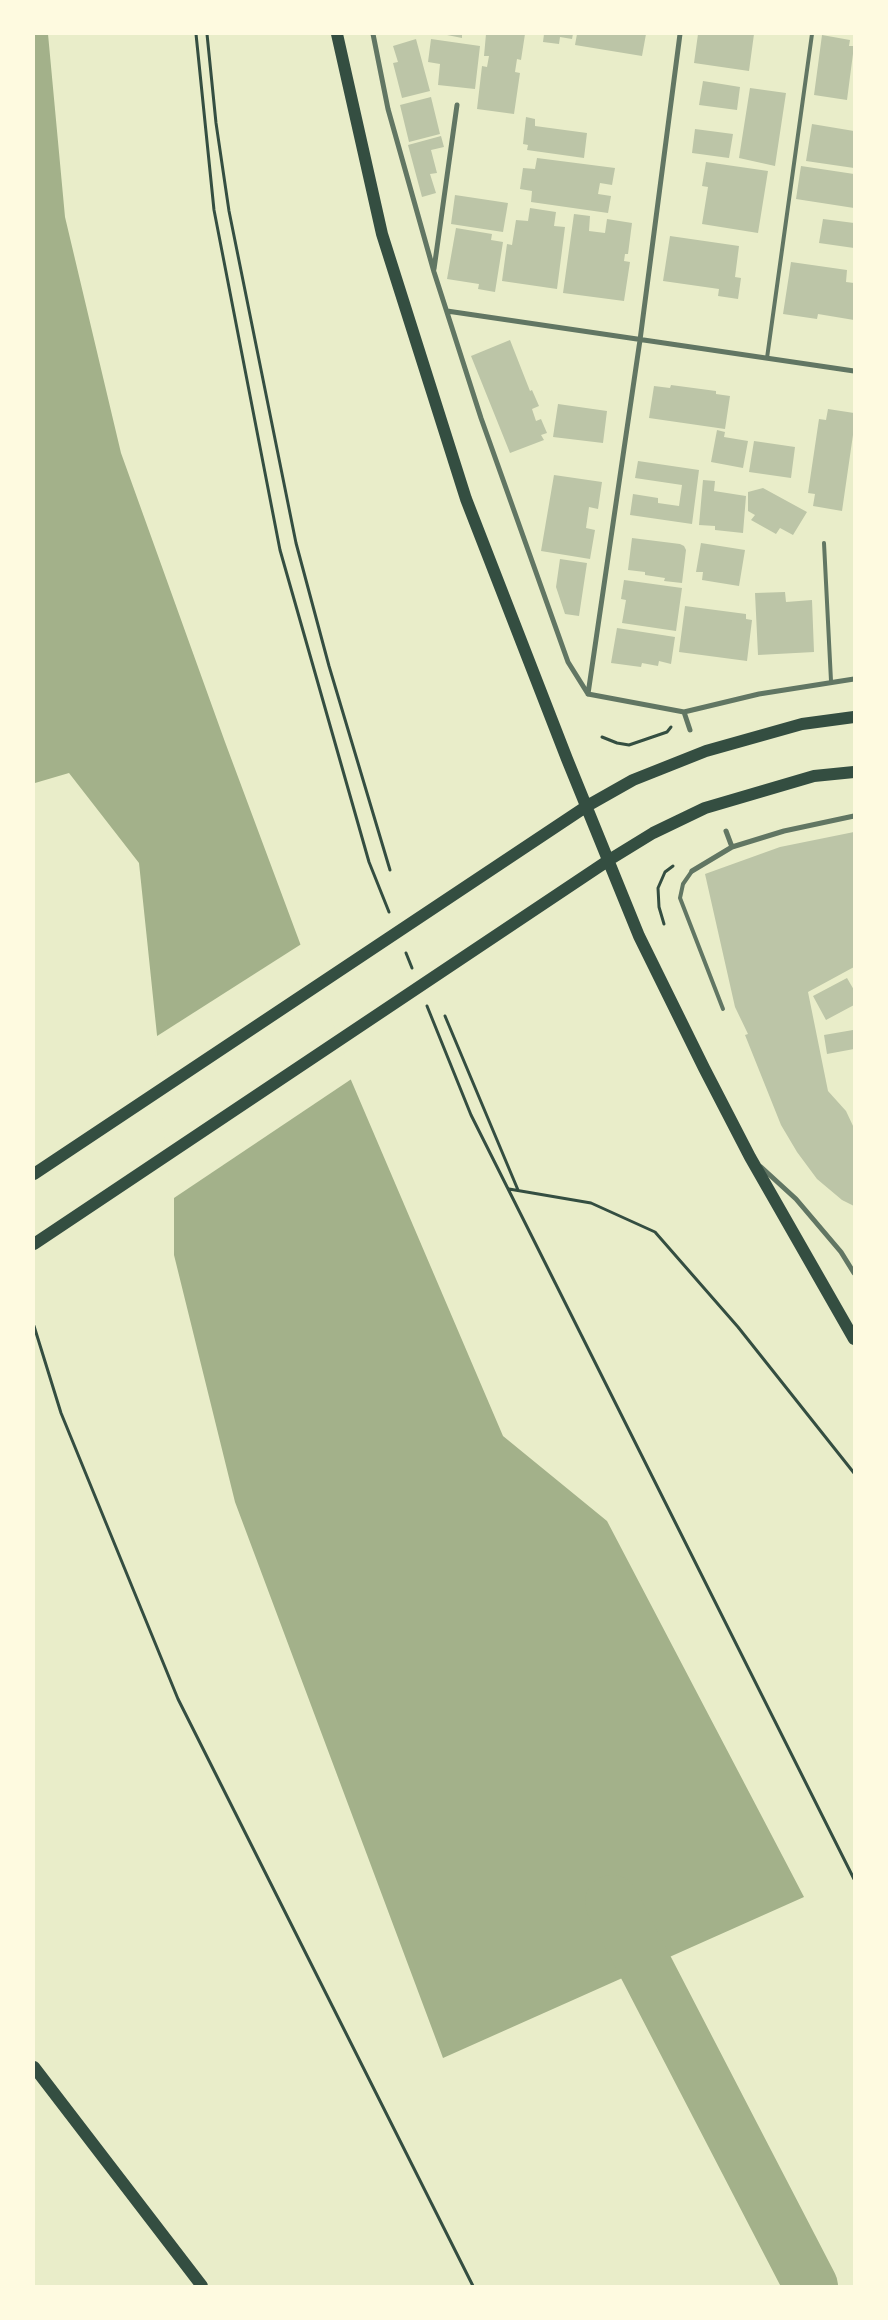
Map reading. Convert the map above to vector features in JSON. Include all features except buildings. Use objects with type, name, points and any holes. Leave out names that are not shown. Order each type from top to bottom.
[{"type":"main road","points":[[337,34],[382,234],[466,499],[608,860],[639,936],[750,1157],[854,1339]]},
{"type":"main road","points":[[34,1174],[553,828],[633,780],[706,751],[802,724],[854,717]]},
{"type":"main road","points":[[34,1244],[608,860],[654,833],[705,808],[814,776],[854,772]]},
{"type":"main road","points":[[34,2067],[202,2286]]},
{"type":"street","points":[[372,34],[388,109],[434,272],[481,418],[568,662],[588,694],[684,712],[759,694],[831,681],[854,679]]},
{"type":"street","points":[[588,694],[640,340],[680,34]]},
{"type":"street","points":[[434,272],[457,104]]},
{"type":"street","points":[[447,311],[854,371]]},
{"type":"street","points":[[684,712],[690,730]]},
{"type":"street","points":[[692,871],[732,847],[784,831],[854,816]]},
{"type":"street","points":[[726,831],[732,847]]},
{"type":"street","points":[[750,1157],[796,1200],[841,1252],[854,1273]]},
{"type":"lane","points":[[767,358],[812,34]]},
{"type":"lane","points":[[824,543],[831,681]]},
{"type":"lane","points":[[692,871],[683,884],[680,898],[723,1009]]},
{"type":"path","points":[[207,34],[216,123],[229,211],[296,542],[329,666],[390,870]]},
{"type":"path","points":[[602,737],[629,745],[667,732]]},
{"type":"path","points":[[445,1016],[518,1191]]},
{"type":"path","points":[[508,1189],[591,1203],[656,1232],[738,1327],[854,1473]]},
{"type":"path","points":[[34,1326],[62,1413],[178,1699],[473,2286]]},
{"type":"shaded area","points":[[34,34],[48,34],[65,217],[121,453],[225,742],[351,1080],[503,1436],[607,1521],[804,1897],[443,2058],[235,1502],[174,1255],[174,1198],[139,863],[69,773],[35,783],[34,779]]},
{"type":"pier","points":[[303,943],[353,1078],[171,1200],[154,1038]]},
{"type":"waterway","points":[[612,1902],[811,2286]]}]
